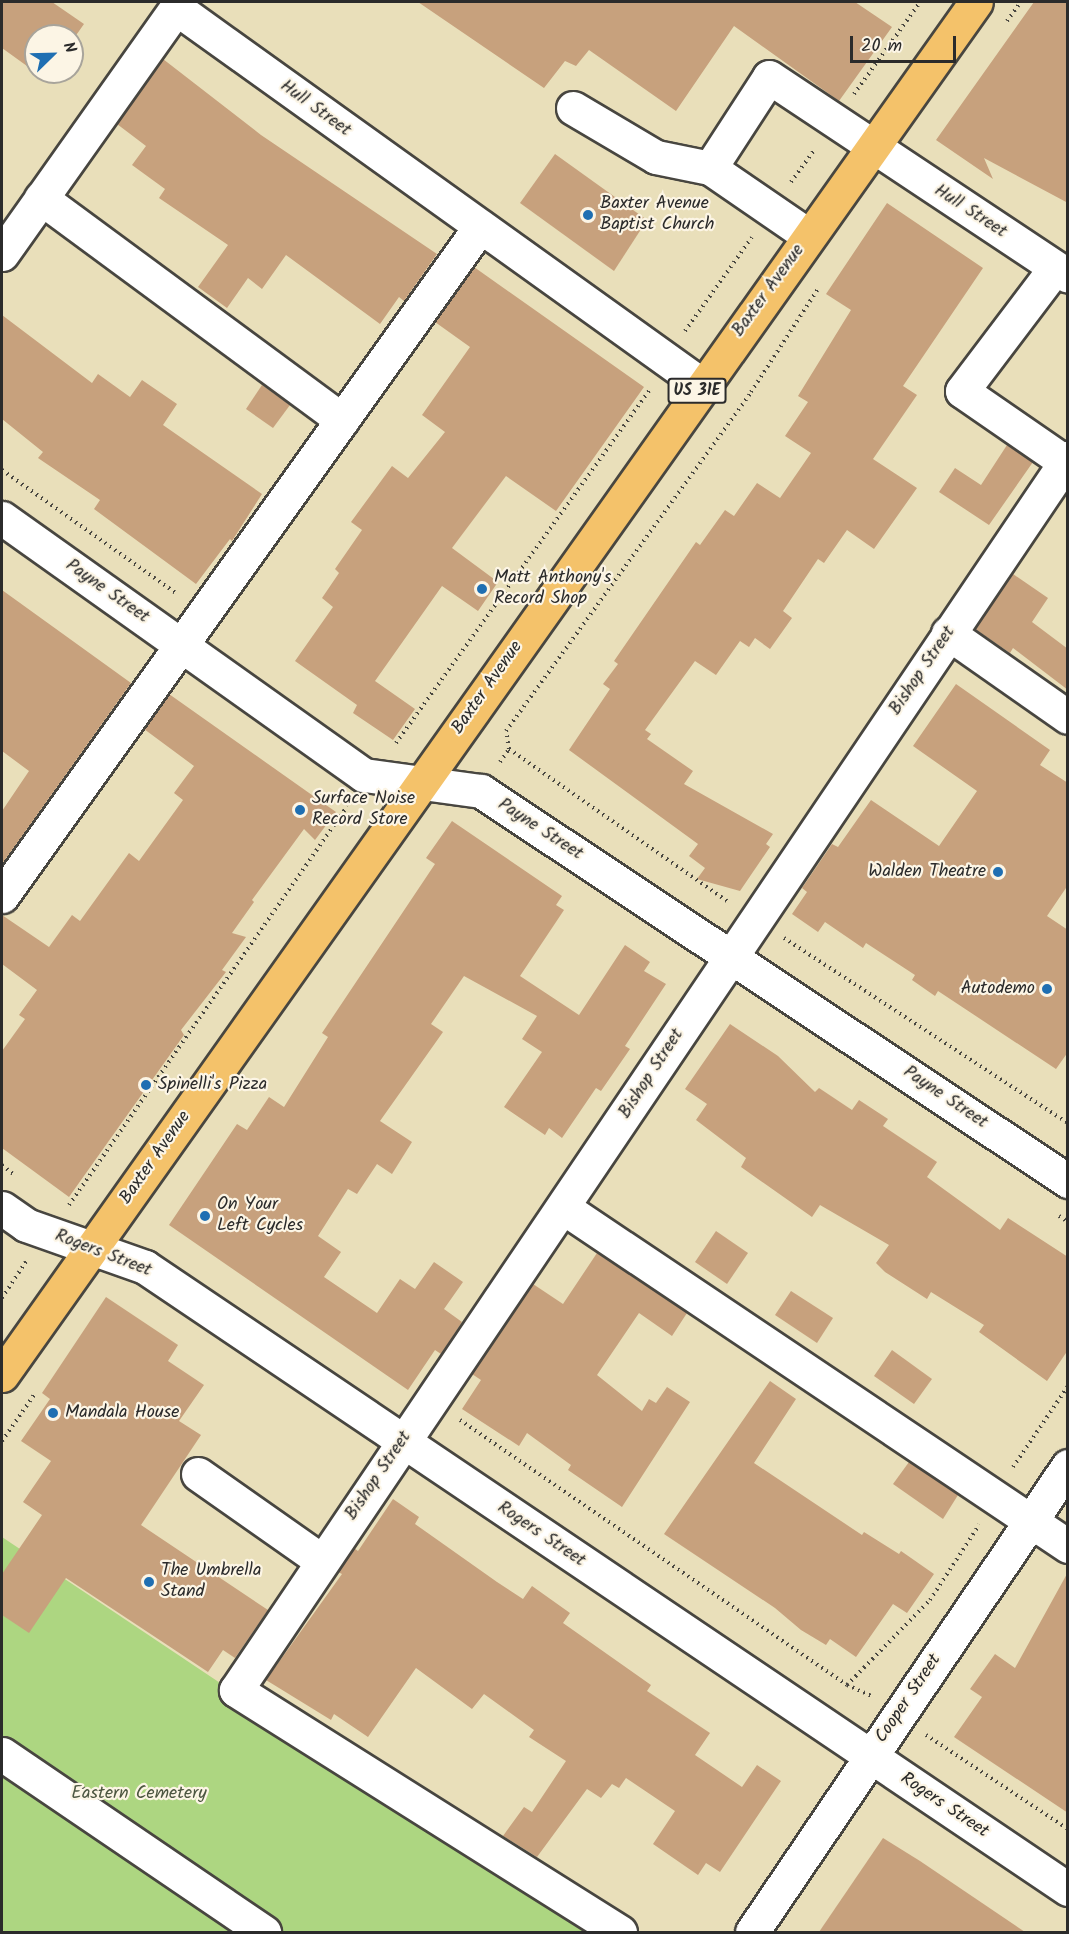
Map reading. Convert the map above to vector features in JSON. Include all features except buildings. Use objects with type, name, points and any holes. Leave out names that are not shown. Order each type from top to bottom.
[{"type":"main road","name":"Baxter Avenue","points":[[2,1376],[702,384],[976,2]]},
{"type":"street","name":"Hull Street","points":[[2,254],[176,8],[479,228],[702,384]]},
{"type":"street","name":"Hull Street","points":[[710,168],[769,76],[872,148],[1061,272]]},
{"type":"street","points":[[573,108],[656,157],[710,168],[809,236]]},
{"type":"street","points":[[41,198],[342,420]]},
{"type":"street","points":[[7,875],[180,645],[479,228]]},
{"type":"street","points":[[1061,272],[962,391],[1066,460]]},
{"type":"street","name":"Bishop Street","points":[[620,1932],[236,1690],[402,1441],[564,1208],[730,954],[1066,460]]},
{"type":"street","name":"Payne Street","points":[[2,518],[364,775],[481,791],[1068,1180]]},
{"type":"street","points":[[948,633],[1068,717]]},
{"type":"street","name":"Rogers Street","points":[[2,1208],[26,1225],[145,1267],[1068,1888]]},
{"type":"street","points":[[564,1208],[1068,1546]]},
{"type":"street","name":"Cooper Street","points":[[752,1932],[1068,1466]]},
{"type":"street","points":[[198,1474],[322,1561]]},
{"type":"street","points":[[2,1754],[264,1932]]},
{"type":"path","points":[[2,1298],[44,1231],[72,1202],[348,808],[344,794],[395,746],[430,700],[654,383],[667,360],[771,209],[920,2]]},
{"type":"path","points":[[847,1684],[930,1600],[996,1499],[1022,1451],[1068,1386]]},
{"type":"path","points":[[425,1410],[448,1412],[847,1684],[901,1710],[931,1741],[1068,1829]]},
{"type":"green space","name":"Eastern Cemetery","points":[[2,1537],[592,1932],[2,1932]]},
{"type":"place","name":"Baxter Avenue Baptist Church","points":[[588,215]]},
{"type":"place","name":"Matt Anthony's Record Shop","points":[[482,589]]},
{"type":"place","name":"Surface Noise Record Store","points":[[300,810]]},
{"type":"place","name":"Walden Theatre","points":[[998,872]]},
{"type":"place","name":"Autodemo","points":[[1047,989]]},
{"type":"place","name":"Spinelli's Pizza","points":[[146,1085]]},
{"type":"place","name":"On Your Left Cycles","points":[[205,1216]]},
{"type":"place","name":"Mandala House","points":[[53,1413]]},
{"type":"place","name":"The Umbrella Stand","points":[[149,1582]]}]
